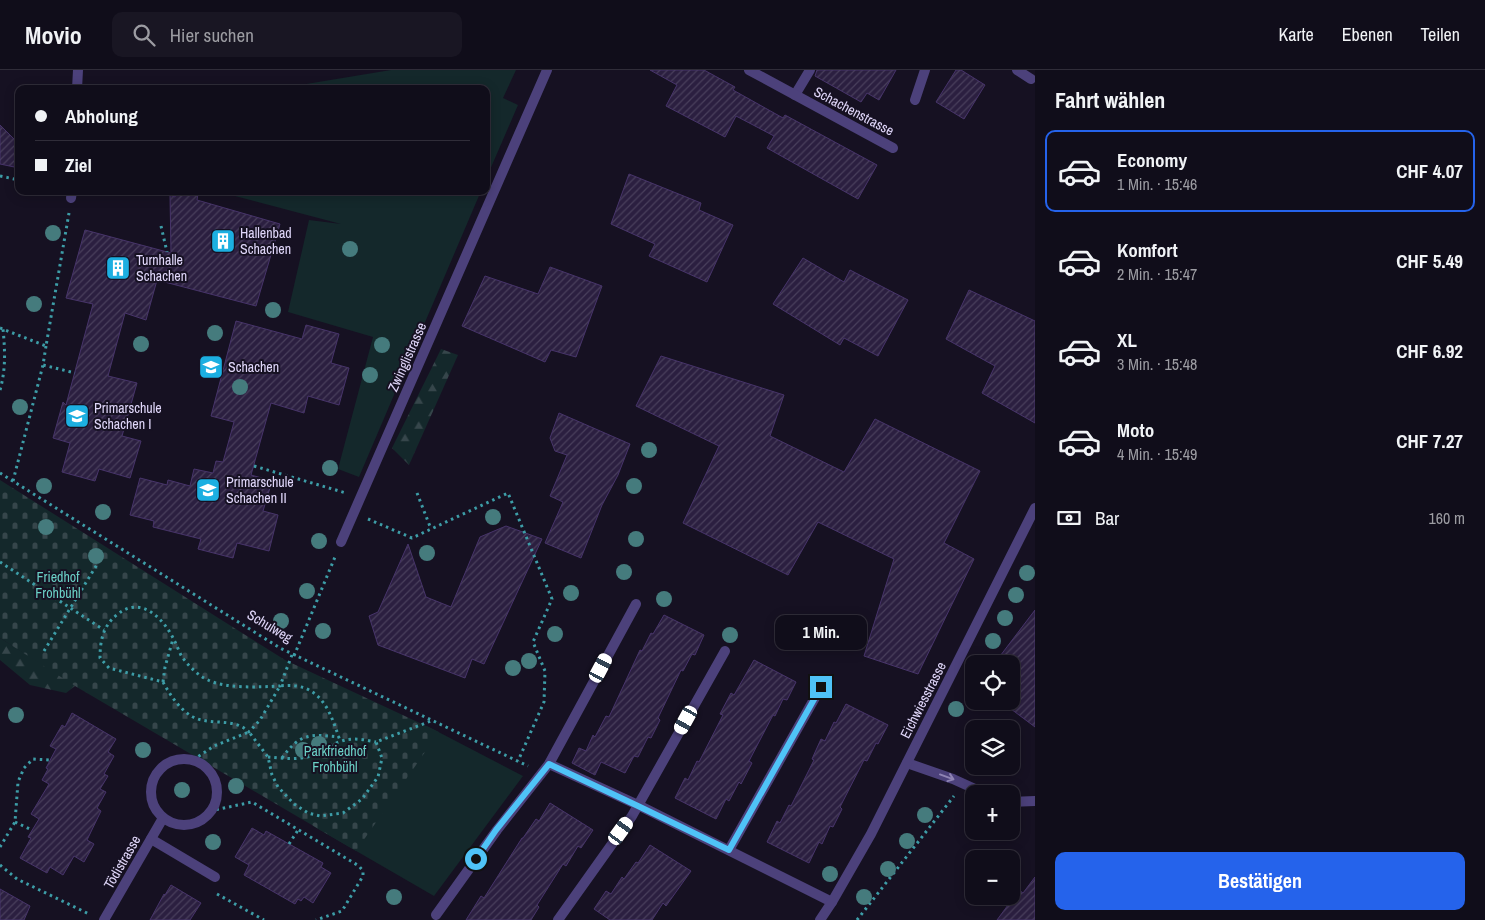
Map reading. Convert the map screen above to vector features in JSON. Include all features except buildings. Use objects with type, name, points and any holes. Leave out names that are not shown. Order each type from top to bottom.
[{"type":"street","points":[[77,85],[78,70]]},
{"type":"street","name":"Zwinglistrasse","points":[[341,542],[547,70]]},
{"type":"street","name":"Schachenstrasse","points":[[749,70],[893,148]]},
{"type":"street","points":[[796,95],[810,70]]},
{"type":"street","points":[[915,100],[925,70]]},
{"type":"street","points":[[1017,70],[1031,79]]},
{"type":"street","name":"Eichwiesstrasse","points":[[820,920],[832,902],[907,763],[1035,508]]},
{"type":"street","points":[[436,916],[496,830],[549,764],[636,604]]},
{"type":"street","points":[[558,920],[638,806],[725,651]]},
{"type":"street","points":[[729,850],[821,687]]},
{"type":"street","points":[[180,759],[193,760],[210,772],[215,781],[216,796],[210,812],[203,819],[193,824],[172,823],[163,818],[155,809],[151,799],[154,777],[161,768],[170,762],[180,759]]},
{"type":"street","points":[[907,763],[963,784]]},
{"type":"street","points":[[549,764],[729,850],[832,902]]},
{"type":"street","points":[[1020,801],[1035,800]]},
{"type":"street","name":"Tödistrasse","points":[[104,920],[163,818]]},
{"type":"street","points":[[151,839],[215,877]]},
{"type":"path","points":[[0,176],[15,179]]},
{"type":"path","points":[[13,481],[43,364],[72,195]]},
{"type":"path","points":[[161,226],[167,252]]},
{"type":"path","points":[[2,328],[46,346]]},
{"type":"path","points":[[0,390],[6,355],[2,328]]},
{"type":"path","points":[[43,364],[75,373]]},
{"type":"path","points":[[254,466],[360,497]]},
{"type":"path","name":"Schulweg","points":[[0,473],[293,655],[518,761],[541,775]]},
{"type":"path","points":[[417,492],[430,529]]},
{"type":"path","points":[[354,513],[412,538],[508,493],[552,599],[533,642],[545,671],[544,702],[518,761]]},
{"type":"path","points":[[193,760],[214,746],[249,732],[260,720],[280,686],[341,542]]},
{"type":"path","points":[[44,651],[101,558]]},
{"type":"path","points":[[0,562],[104,630]]},
{"type":"path","points":[[340,739],[332,715],[320,698],[310,690],[292,684],[251,688],[209,681],[196,672],[181,655],[174,638],[160,618],[146,608],[125,608],[115,615],[104,630],[100,642],[100,658],[104,665],[122,672],[163,682],[182,709],[194,718],[242,725],[268,757],[272,775],[278,787],[294,804],[308,813],[320,816],[343,813],[362,799],[378,776],[382,758],[376,742]]},
{"type":"path","points":[[163,682],[165,667],[174,638]]},
{"type":"path","points":[[282,758],[291,745],[306,736],[316,734],[340,739],[376,742],[432,721]]},
{"type":"path","points":[[268,757],[312,756],[340,739]]},
{"type":"path","points":[[0,847],[15,822],[18,782],[24,768],[32,759],[50,760]]},
{"type":"path","points":[[857,920],[963,784]]},
{"type":"path","points":[[210,812],[252,802],[359,866],[363,871],[363,876],[342,911],[316,920]]},
{"type":"path","points":[[15,822],[32,830]]},
{"type":"path","points":[[289,844],[298,830]]},
{"type":"path","points":[[0,865],[17,879],[94,916]]},
{"type":"green space","points":[[391,70],[516,70],[503,98],[518,105],[490,170],[490,85],[300,85]]},
{"type":"green space","points":[[231,195],[479,195],[359,477],[338,469],[373,337],[288,312],[309,220],[341,224]]},
{"type":"green space","points":[[441,349],[458,355],[409,465],[392,448]]},
{"type":"green space","name":"Parkfriedhof Frohbühl","points":[[0,480],[285,660],[439,732],[356,851],[75,686],[0,638]]},
{"type":"green space","points":[[0,638],[75,686],[66,693],[30,685],[0,660]]},
{"type":"green space","points":[[427,726],[523,776],[434,896],[313,826]]},
{"type":"place","name":"Hallenbad Schachen","points":[[223,241]]},
{"type":"place","name":"Turnhalle Schachen","points":[[118,268]]},
{"type":"place","name":"Schachen","points":[[211,367]]},
{"type":"place","name":"Primarschule Schachen I","points":[[77,416]]},
{"type":"place","name":"Primarschule Schachen II","points":[[208,490]]},
{"type":"route","points":[[476,859],[496,830],[549,764],[729,850],[821,687]]},
{"type":"park label","name":"Friedhof Frohbühl","points":[[58,586]]}]
